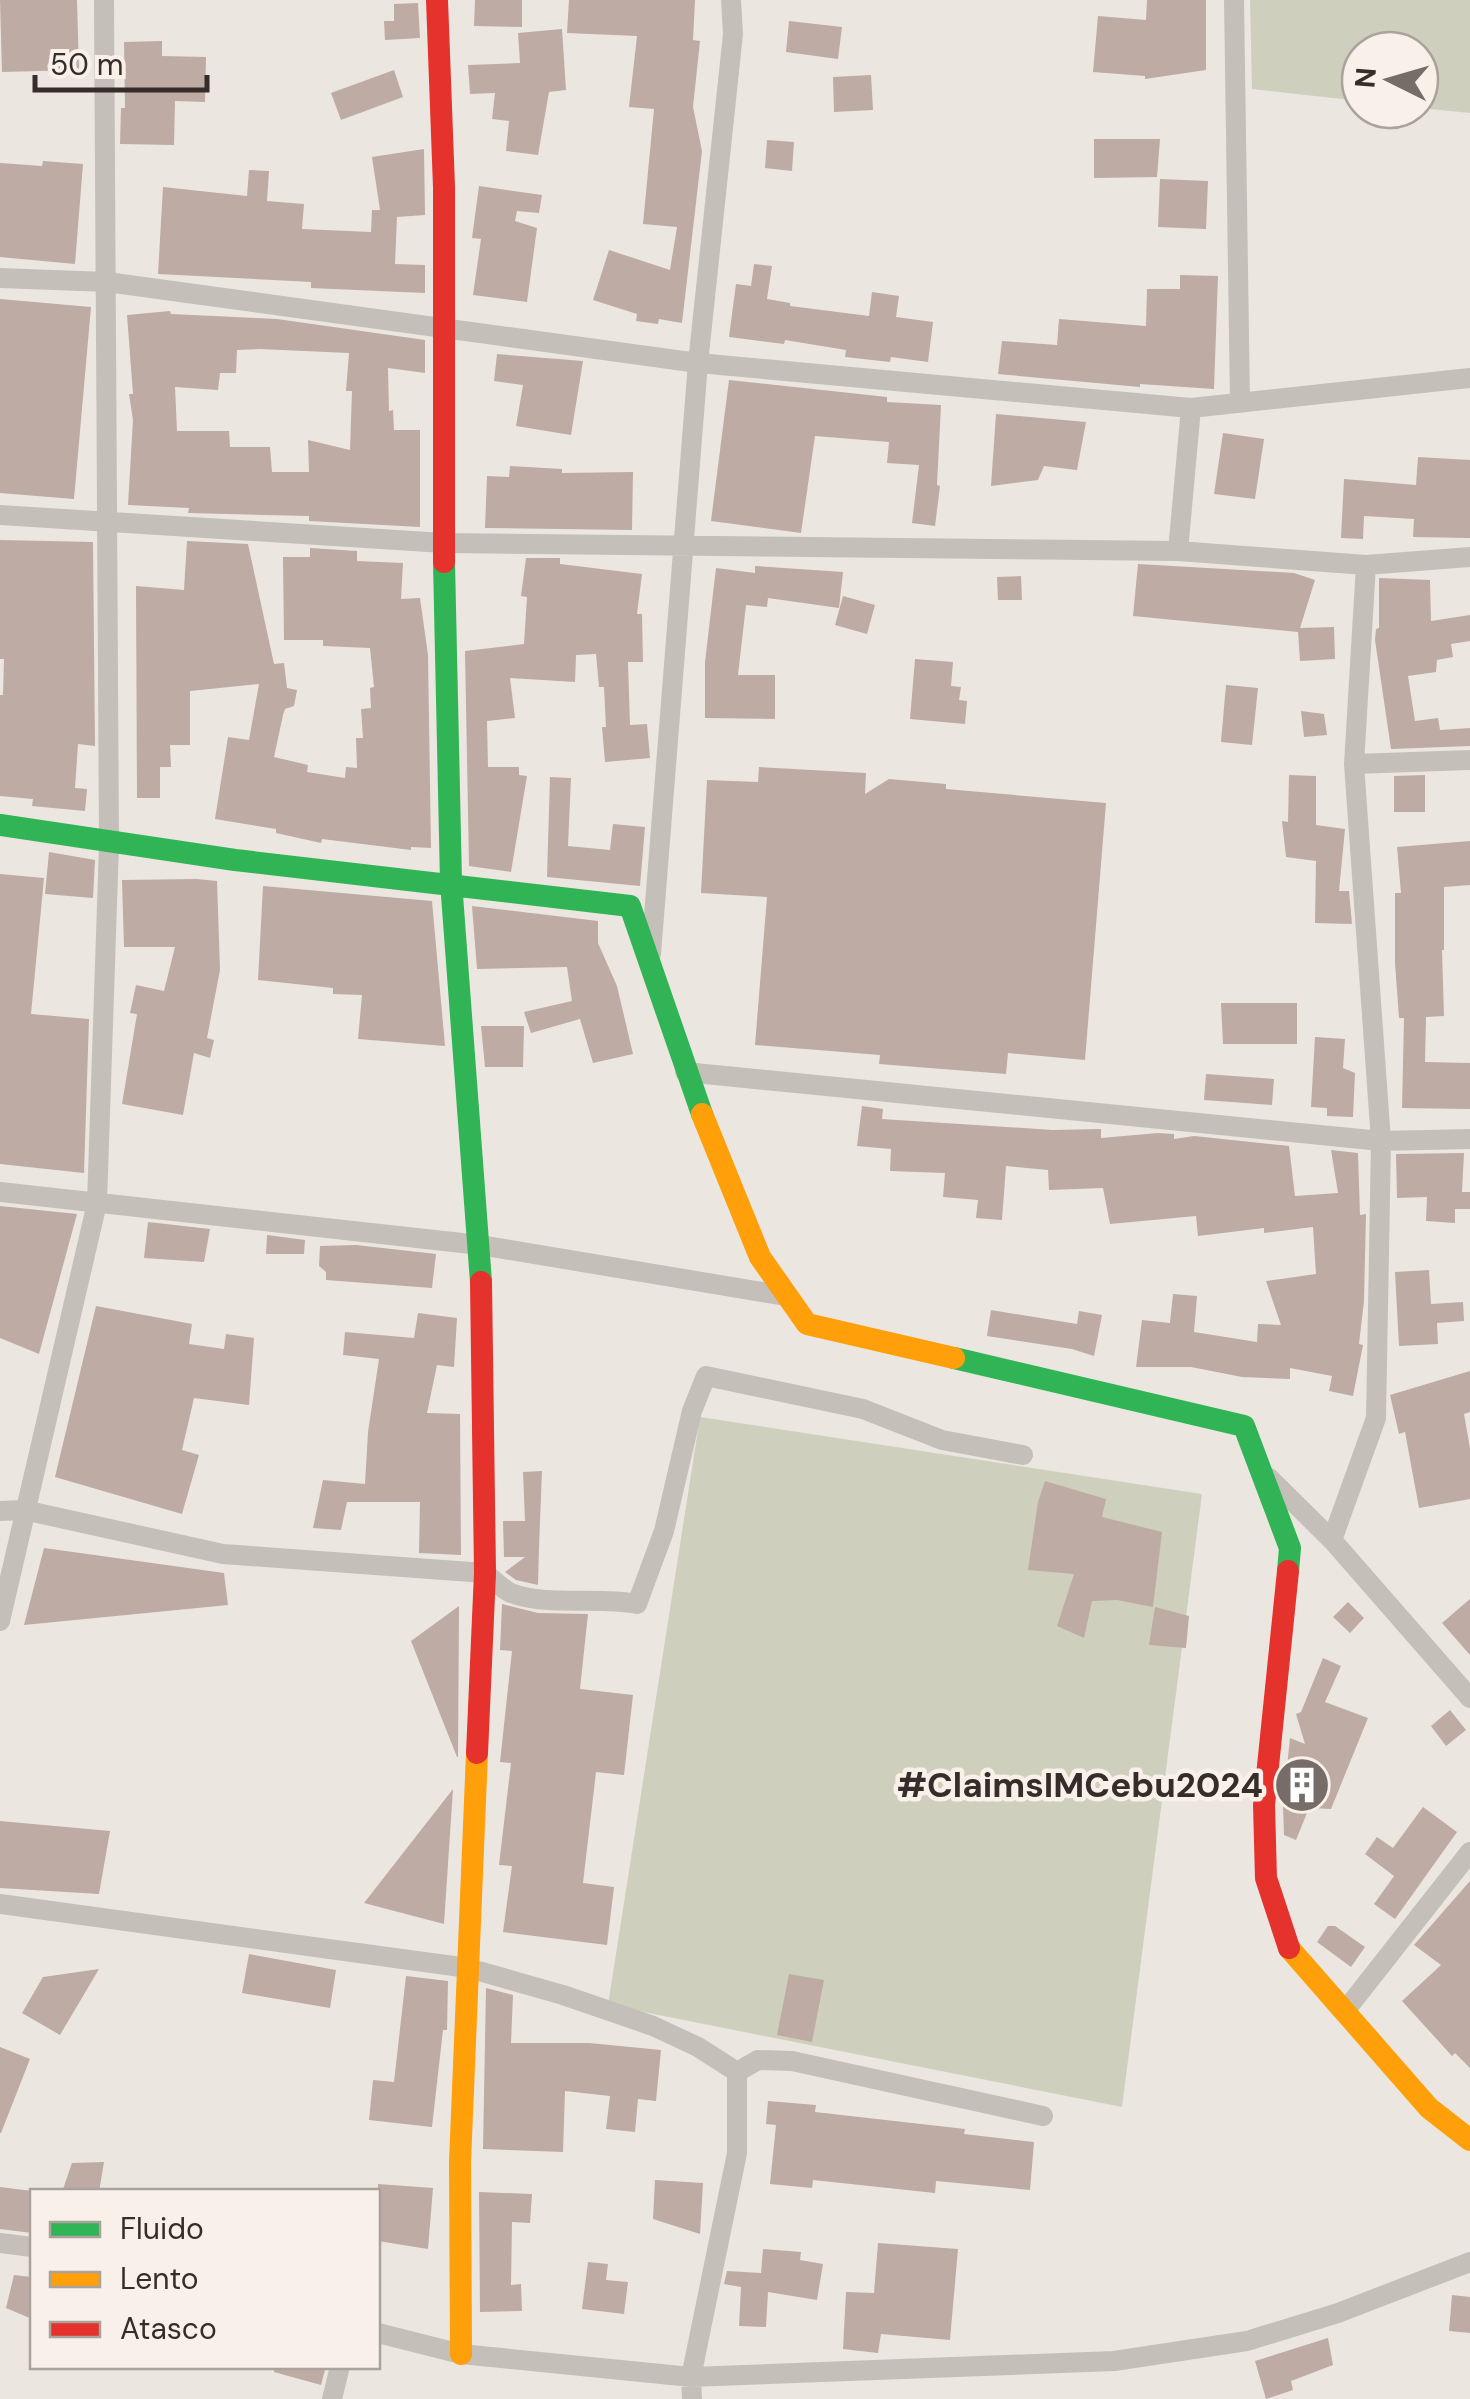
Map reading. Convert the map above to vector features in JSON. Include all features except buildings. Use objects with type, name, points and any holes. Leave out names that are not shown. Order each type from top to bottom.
[{"type":"street","points":[[0,1621],[96,1203],[109,845],[104,0]]},
{"type":"street","points":[[437,0],[446,326],[444,542],[451,882],[480,1245],[485,1574],[460,2162],[461,2354]]},
{"type":"street","points":[[650,962],[698,363],[733,34],[732,0]]},
{"type":"street","points":[[1234,0],[1240,403]]},
{"type":"street","points":[[0,278],[107,282],[698,363],[1191,408],[1470,378]]},
{"type":"street","points":[[1178,552],[1191,408]]},
{"type":"street","points":[[0,515],[444,542],[1178,552],[1366,565],[1470,557]]},
{"type":"street","points":[[1332,1540],[1376,1418],[1381,1142],[1354,764],[1366,565]]},
{"type":"street","points":[[1354,764],[1470,760]]},
{"type":"street","points":[[0,825],[109,845],[451,882],[630,906],[685,1072],[760,1256],[806,1324],[1244,1426],[1290,1548],[1264,1805],[1266,1878],[1285,1943],[1430,2108],[1470,2140]]},
{"type":"street","points":[[685,1072],[1381,1142],[1470,1140]]},
{"type":"street","points":[[0,1192],[480,1245],[786,1296]]},
{"type":"street","points":[[0,1511],[24,1510],[223,1554],[485,1574],[510,1592],[552,1599],[637,1604],[664,1531],[692,1411],[706,1376],[863,1409],[942,1440],[1023,1455]]},
{"type":"street","points":[[1261,1470],[1332,1540],[1470,1698]]},
{"type":"street","points":[[1345,2012],[1470,1852]]},
{"type":"street","points":[[0,1904],[468,1968],[563,1994],[653,2026],[698,2047],[737,2072]]},
{"type":"street","points":[[737,2072],[758,2060],[792,2061],[1043,2116]]},
{"type":"street","points":[[692,2399],[691,2377],[737,2154],[737,2072]]},
{"type":"street","points":[[0,2244],[30,2247]]},
{"type":"street","points":[[380,2334],[461,2354],[691,2377],[1114,2361],[1265,2336],[1338,2313],[1470,2262]]},
{"type":"street","points":[[332,2399],[339,2369]]},
{"type":"green space","points":[[1250,0],[1470,0],[1470,113],[1440,110],[1440,30],[1340,30],[1340,99],[1252,89]]},
{"type":"green space","points":[[700,1417],[1202,1494],[1122,2107],[608,2005]]},
{"type":"traffic: fast","points":[[444,562],[451,882],[481,1282]]},
{"type":"traffic: fast","points":[[0,825],[235,860],[630,906],[702,1114]]},
{"type":"traffic: fast","points":[[954,1358],[1244,1426],[1290,1548],[1288,1571]]},
{"type":"traffic: slow","points":[[702,1114],[760,1257],[807,1324],[954,1358]]},
{"type":"traffic: slow","points":[[461,2354],[460,2162],[477,1753]]},
{"type":"traffic: slow","points":[[1289,1948],[1429,2108],[1470,2140]]},
{"type":"traffic: jam","points":[[437,0],[444,187],[444,562]]},
{"type":"traffic: jam","points":[[477,1753],[485,1573],[481,1282]]},
{"type":"traffic: jam","points":[[1288,1571],[1264,1805],[1266,1878],[1289,1948]]},
{"type":"place","name":"#ClaimsIMCebu2024","points":[[1302,1785]]}]
